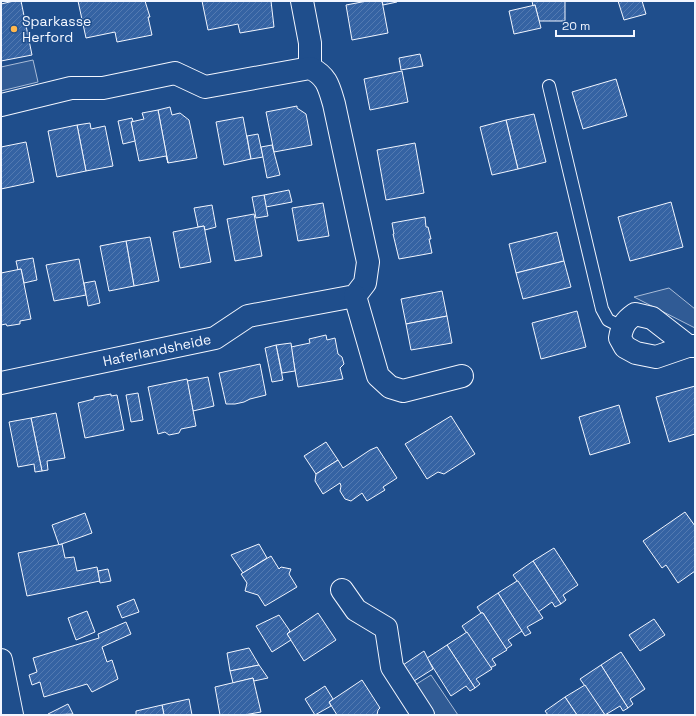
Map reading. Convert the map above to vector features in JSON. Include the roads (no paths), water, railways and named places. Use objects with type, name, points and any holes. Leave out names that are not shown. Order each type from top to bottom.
[{"type":"street","points":[[302,1],[310,42],[310,68]]},
{"type":"street","points":[[1,105],[71,88],[103,88],[175,73],[205,87],[310,68],[318,72],[328,83],[334,104],[368,262],[365,283],[355,296],[378,376],[390,387],[403,391],[462,376]]},
{"type":"street","name":"Haferlandsheide","points":[[1,383],[215,338],[248,316],[355,296]]},
{"type":"street","points":[[635,314],[652,318],[692,346],[656,356],[636,353],[625,347],[620,338],[622,327],[627,319],[635,314]]},
{"type":"street","points":[[342,590],[356,610],[386,628],[392,667],[423,715]]},
{"type":"street","points":[[1,660],[12,715]]},
{"type":"lane","points":[[549,86],[602,309],[608,320],[622,327]]},
{"type":"place","name":"Sparkasse Herford","points":[[14,29]]}]
